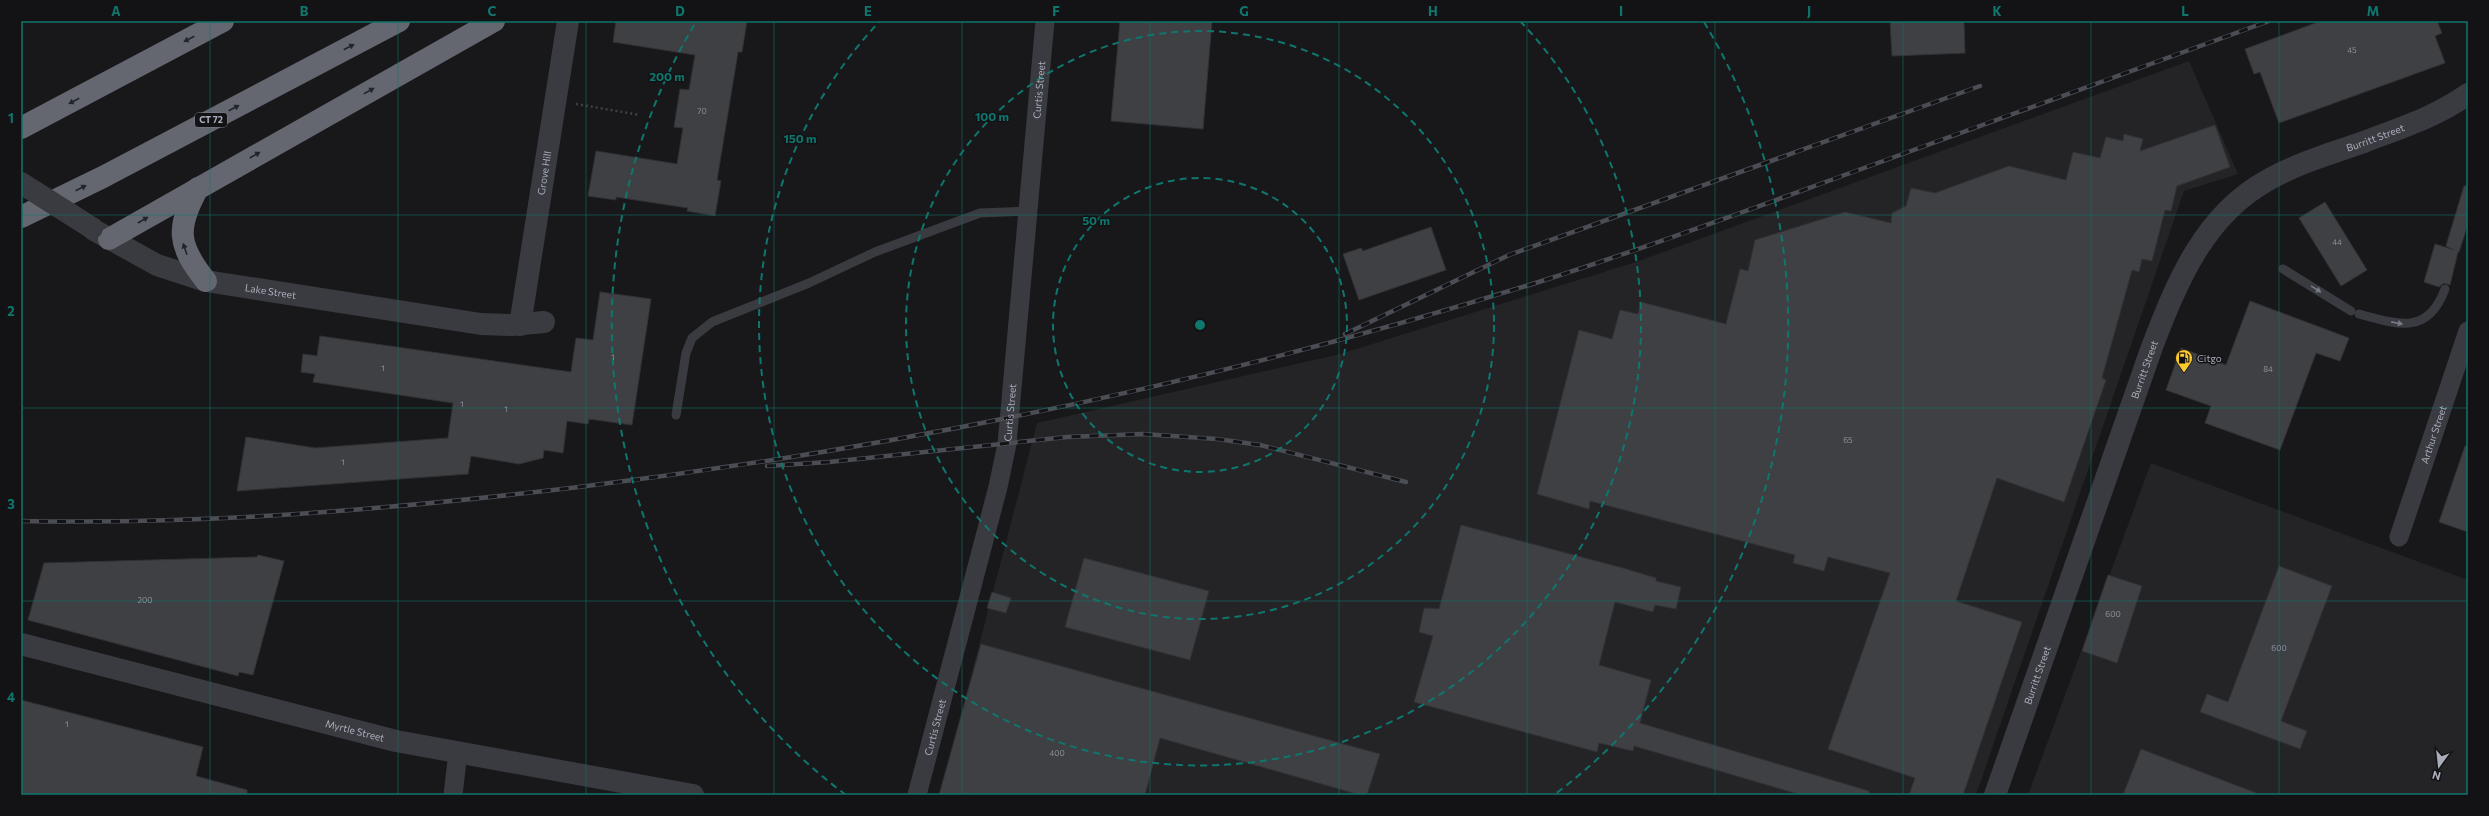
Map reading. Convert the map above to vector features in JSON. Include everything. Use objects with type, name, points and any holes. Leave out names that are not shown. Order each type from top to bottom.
[{"type":"highway","points":[[21,128],[224,21]]},
{"type":"highway","name":"CT 72","points":[[21,217],[103,177],[399,21]]},
{"type":"highway","points":[[100,234],[198,188],[494,21]]},
{"type":"highway","points":[[198,188],[184,217],[182,238],[190,260],[206,281]]},
{"type":"street","name":"Grove Hill","points":[[520,325],[568,21]]},
{"type":"street","name":"Curtis Street","points":[[917,795],[998,487],[1007,444],[1045,21]]},
{"type":"street","name":"Burritt Street","points":[[1995,795],[2152,347],[2176,288],[2201,241],[2232,206],[2268,180],[2303,164],[2423,120],[2468,94]]},
{"type":"street","name":"Lake Street","points":[[21,183],[100,234],[157,265],[206,281],[481,324],[520,325],[544,322]]},
{"type":"street","name":"Arthur Street","points":[[2399,537],[2468,331]]},
{"type":"street","name":"Myrtle Street","points":[[21,644],[365,734],[693,795]]},
{"type":"street","points":[[453,795],[458,752]]},
{"type":"lane","points":[[676,415],[686,353],[692,338],[712,322],[809,283],[875,252],[980,213],[1008,210],[1027,211]]},
{"type":"lane","points":[[2283,269],[2355,313],[2406,325],[2425,320],[2439,304],[2444,289]]},
{"type":"path","points":[[573,104],[640,114]]},
{"type":"shaded area","points":[[2189,61],[2238,174],[2184,191],[1976,795],[940,795],[1037,423],[1340,354],[1636,262]]},
{"type":"shaded area","points":[[2151,463],[2468,580],[2468,795],[2028,795]]},
{"type":"building","points":[[616,21],[747,21],[742,52],[738,52],[717,180],[721,181],[715,216],[687,211],[688,208],[616,197],[616,200],[588,196],[596,151],[677,164],[683,128],[674,127],[680,89],[689,90],[695,55],[613,42]]},
{"type":"building","points":[[1120,21],[1212,21],[1203,129],[1111,121]]},
{"type":"building","points":[[1890,21],[1964,21],[1965,53],[1892,56]]},
{"type":"building","points":[[2321,21],[2437,21],[2442,33],[2435,36],[2445,63],[2279,123],[2260,72],[2254,74],[2245,49]]},
{"type":"building","points":[[2215,125],[2230,167],[2177,186],[2171,211],[2165,210],[2152,261],[2142,259],[2139,272],[2132,270],[2102,378],[2106,380],[2064,502],[1997,478],[1956,601],[2022,622],[1963,795],[1909,795],[1915,778],[1828,749],[1890,573],[1828,557],[1824,571],[1793,563],[1795,555],[1590,501],[1589,509],[1537,494],[1579,330],[1612,339],[1620,310],[1638,314],[1641,302],[1726,324],[1740,269],[1748,271],[1755,240],[1845,212],[1891,223],[1892,213],[1906,206],[1911,188],[1935,193],[2009,166],[2066,180],[2073,152],[2100,158],[2106,137],[2123,141],[2124,134],[2143,139],[2140,151]]},
{"type":"building","points":[[2464,186],[2468,186],[2468,224],[2458,252],[2450,285],[2444,283],[2439,287],[2424,282],[2435,244],[2454,250],[2446,246]]},
{"type":"building","points":[[2325,202],[2367,270],[2341,286],[2299,218]]},
{"type":"building","points":[[1431,227],[1446,270],[1359,300],[1343,254],[1361,248],[1363,251]]},
{"type":"building","points":[[600,292],[651,299],[632,425],[589,419],[588,424],[567,421],[563,453],[544,450],[543,458],[519,464],[471,456],[468,474],[237,491],[246,437],[315,448],[448,438],[453,403],[313,382],[315,374],[301,372],[303,354],[317,356],[320,336],[571,372],[576,338],[593,340]]},
{"type":"building","points":[[2250,301],[2349,338],[2340,361],[2316,353],[2280,450],[2205,423],[2211,406],[2166,390],[2181,348],[2226,365]]},
{"type":"building","points":[[2465,446],[2468,446],[2468,532],[2439,522]]},
{"type":"building","points":[[1461,525],[1623,568],[1656,578],[1656,581],[1681,587],[1676,609],[1655,605],[1653,612],[1615,602],[1599,665],[1651,680],[1640,723],[1869,791],[1869,795],[1801,795],[1634,746],[1633,751],[1599,743],[1597,752],[1414,702],[1433,636],[1419,632],[1424,608],[1439,609]]},
{"type":"building","points":[[258,555],[284,561],[253,675],[239,672],[238,676],[28,620],[44,563],[257,557]]},
{"type":"building","points":[[1084,558],[1209,591],[1190,660],[1065,627]]},
{"type":"building","points":[[2279,566],[2332,586],[2281,721],[2307,731],[2300,749],[2200,712],[2207,694],[2228,702]]},
{"type":"building","points":[[2108,575],[2142,586],[2117,663],[2082,651]]},
{"type":"building","points":[[992,592],[1011,598],[1006,613],[987,608]]},
{"type":"building","points":[[981,644],[1380,754],[1367,795],[1360,795],[1160,738],[1145,795],[939,795]]},
{"type":"building","points":[[21,700],[203,747],[196,776],[247,790],[247,795],[21,795]]},
{"type":"building","points":[[2141,749],[2259,794],[2259,795],[2123,795]]},
{"type":"railway","points":[[21,521],[91,522],[231,518],[300,514],[510,495],[702,471],[824,452],[1067,406],[1308,348],[1427,316],[1545,280],[1700,228],[2269,21]]},
{"type":"railway","points":[[1345,334],[1509,255],[1980,86]]},
{"type":"railway","points":[[767,466],[829,462],[1067,437],[1143,434],[1217,439],[1260,445],[1406,482]]},
{"type":"place","name":"Citgo","points":[[2184,373]]}]
